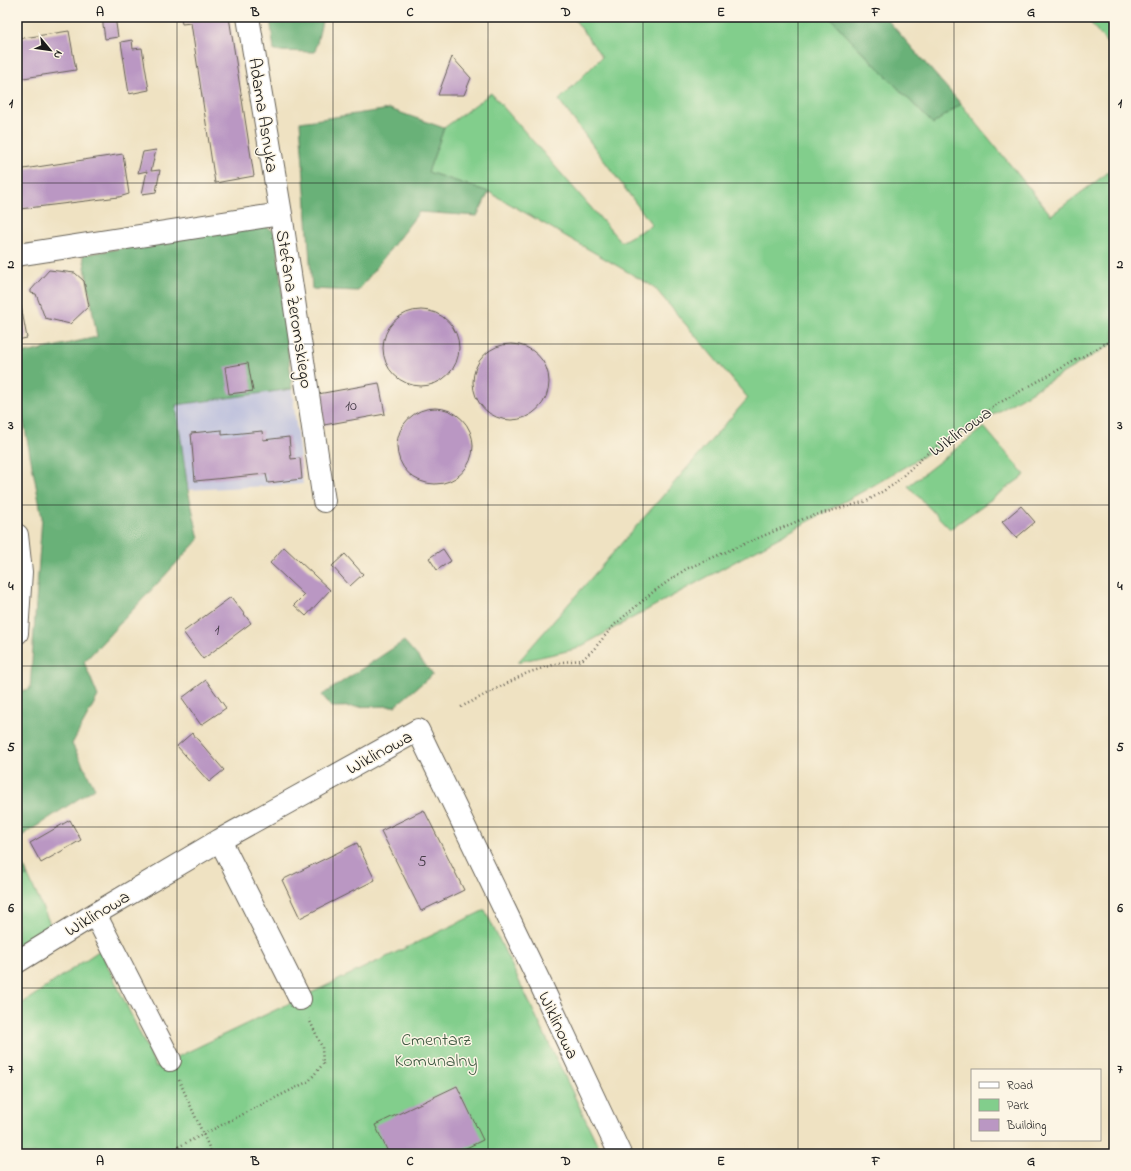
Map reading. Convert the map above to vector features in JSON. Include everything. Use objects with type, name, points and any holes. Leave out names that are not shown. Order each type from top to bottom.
[{"type":"street","name":"Adama Asnyka","points":[[248,17],[281,214]]},
{"type":"street","name":"Stefana Żeromskiego","points":[[17,255],[281,214],[324,501]]},
{"type":"street","points":[[17,535],[21,572],[17,633]]},
{"type":"street","name":"Wiklinowa","points":[[17,962],[220,840],[418,730],[541,985],[620,1154]]},
{"type":"street","points":[[220,840],[300,999]]},
{"type":"street","points":[[95,914],[170,1060]]},
{"type":"path","name":"Wiklinowa","points":[[461,707],[527,673],[562,662],[582,660],[594,649],[614,625],[668,580],[686,569],[805,518],[867,501],[893,485],[931,450],[999,403],[1114,338]]},
{"type":"path","points":[[164,1154],[309,1080],[322,1064],[322,1047],[300,999]]},
{"type":"path","points":[[170,1060],[212,1154]]},
{"type":"shaded area","points":[[292,389],[303,484],[188,490],[176,405]]},
{"type":"green space","points":[[270,17],[323,17],[315,52],[274,51]]},
{"type":"green space","points":[[573,17],[830,17],[933,124],[961,104],[1051,215],[1114,168],[1114,343],[869,488],[576,649],[518,662],[748,398],[654,287],[489,192],[428,172],[444,128],[491,93],[621,242],[652,225],[559,100],[602,57]]},
{"type":"green space","points":[[830,17],[885,17],[961,104],[933,124]]},
{"type":"green space","points":[[1086,17],[1114,17],[1114,52]]},
{"type":"green space","points":[[390,109],[444,128],[428,172],[489,192],[477,216],[419,212],[358,291],[312,289],[300,122]]},
{"type":"green space","points":[[263,224],[276,233],[292,389],[176,405],[188,490],[199,539],[84,662],[98,696],[72,744],[95,788],[17,839],[17,692],[30,689],[42,517],[17,387],[17,355],[97,337],[83,255]]},
{"type":"green space","points":[[984,427],[1025,475],[950,529],[908,486]]},
{"type":"green space","points":[[404,641],[433,674],[395,706],[332,707],[322,695]]},
{"type":"green space","points":[[17,848],[28,876],[17,878]]},
{"type":"green space","points":[[28,876],[51,926],[17,946],[17,878]]},
{"type":"green space","name":"Cmentarz Komunalny","points":[[485,910],[602,1154],[17,1154],[17,1007],[100,950],[156,1067]]},
{"type":"building","points":[[102,17],[115,17],[118,37],[105,39]]},
{"type":"building","points":[[181,17],[229,17],[254,176],[215,183],[191,23],[182,24]]},
{"type":"building","points":[[69,31],[76,70],[17,79],[17,39]]},
{"type":"building","points":[[132,40],[133,49],[142,48],[149,90],[129,94],[121,42]]},
{"type":"building","points":[[452,57],[471,78],[464,95],[438,95]]},
{"type":"building","points":[[156,150],[151,171],[160,170],[156,192],[142,194],[147,171],[138,173],[143,152]]},
{"type":"building","points":[[123,154],[129,194],[119,197],[20,209],[17,170]]},
{"type":"building","points":[[49,270],[75,273],[84,281],[89,306],[70,324],[45,318],[36,294],[31,293],[31,290]]},
{"type":"building","points":[[21,306],[27,338],[17,340],[17,307]]},
{"type":"building","points":[[421,310],[436,313],[448,321],[456,333],[459,348],[456,363],[448,375],[436,383],[421,386],[406,383],[394,375],[386,363],[383,348],[386,333],[394,321],[406,313]]},
{"type":"building","points":[[511,344],[526,347],[538,355],[546,367],[549,382],[546,397],[538,409],[526,417],[511,420],[496,417],[484,409],[476,397],[473,382],[476,367],[484,355],[496,347]]},
{"type":"building","points":[[248,363],[253,391],[229,394],[225,367]]},
{"type":"building","points":[[379,383],[385,414],[324,425],[318,394]]},
{"type":"building","points":[[435,408],[450,411],[462,419],[470,431],[473,446],[470,461],[462,473],[450,481],[435,484],[420,481],[408,473],[400,461],[397,446],[400,431],[408,419],[420,411]]},
{"type":"building","points":[[222,430],[222,435],[262,431],[263,440],[289,437],[291,459],[300,458],[302,479],[268,483],[266,474],[195,481],[191,433]]},
{"type":"building","points":[[1021,506],[1035,522],[1016,538],[1002,522]]},
{"type":"building","points":[[284,547],[330,590],[306,616],[294,605],[304,595],[270,563]]},
{"type":"building","points":[[443,549],[451,561],[437,570],[429,558]]},
{"type":"building","points":[[345,554],[363,574],[350,586],[332,566]]},
{"type":"building","points":[[231,597],[251,623],[203,659],[183,632]]},
{"type":"building","points":[[206,680],[226,708],[201,725],[182,698]]},
{"type":"building","points":[[192,733],[224,770],[209,782],[177,746]]},
{"type":"building","points":[[424,810],[464,890],[421,911],[381,831]]},
{"type":"building","points":[[70,820],[81,840],[41,863],[30,843]]},
{"type":"building","points":[[357,843],[375,880],[300,918],[282,880]]},
{"type":"building","points":[[457,1086],[483,1140],[454,1154],[389,1154],[375,1125]]}]
